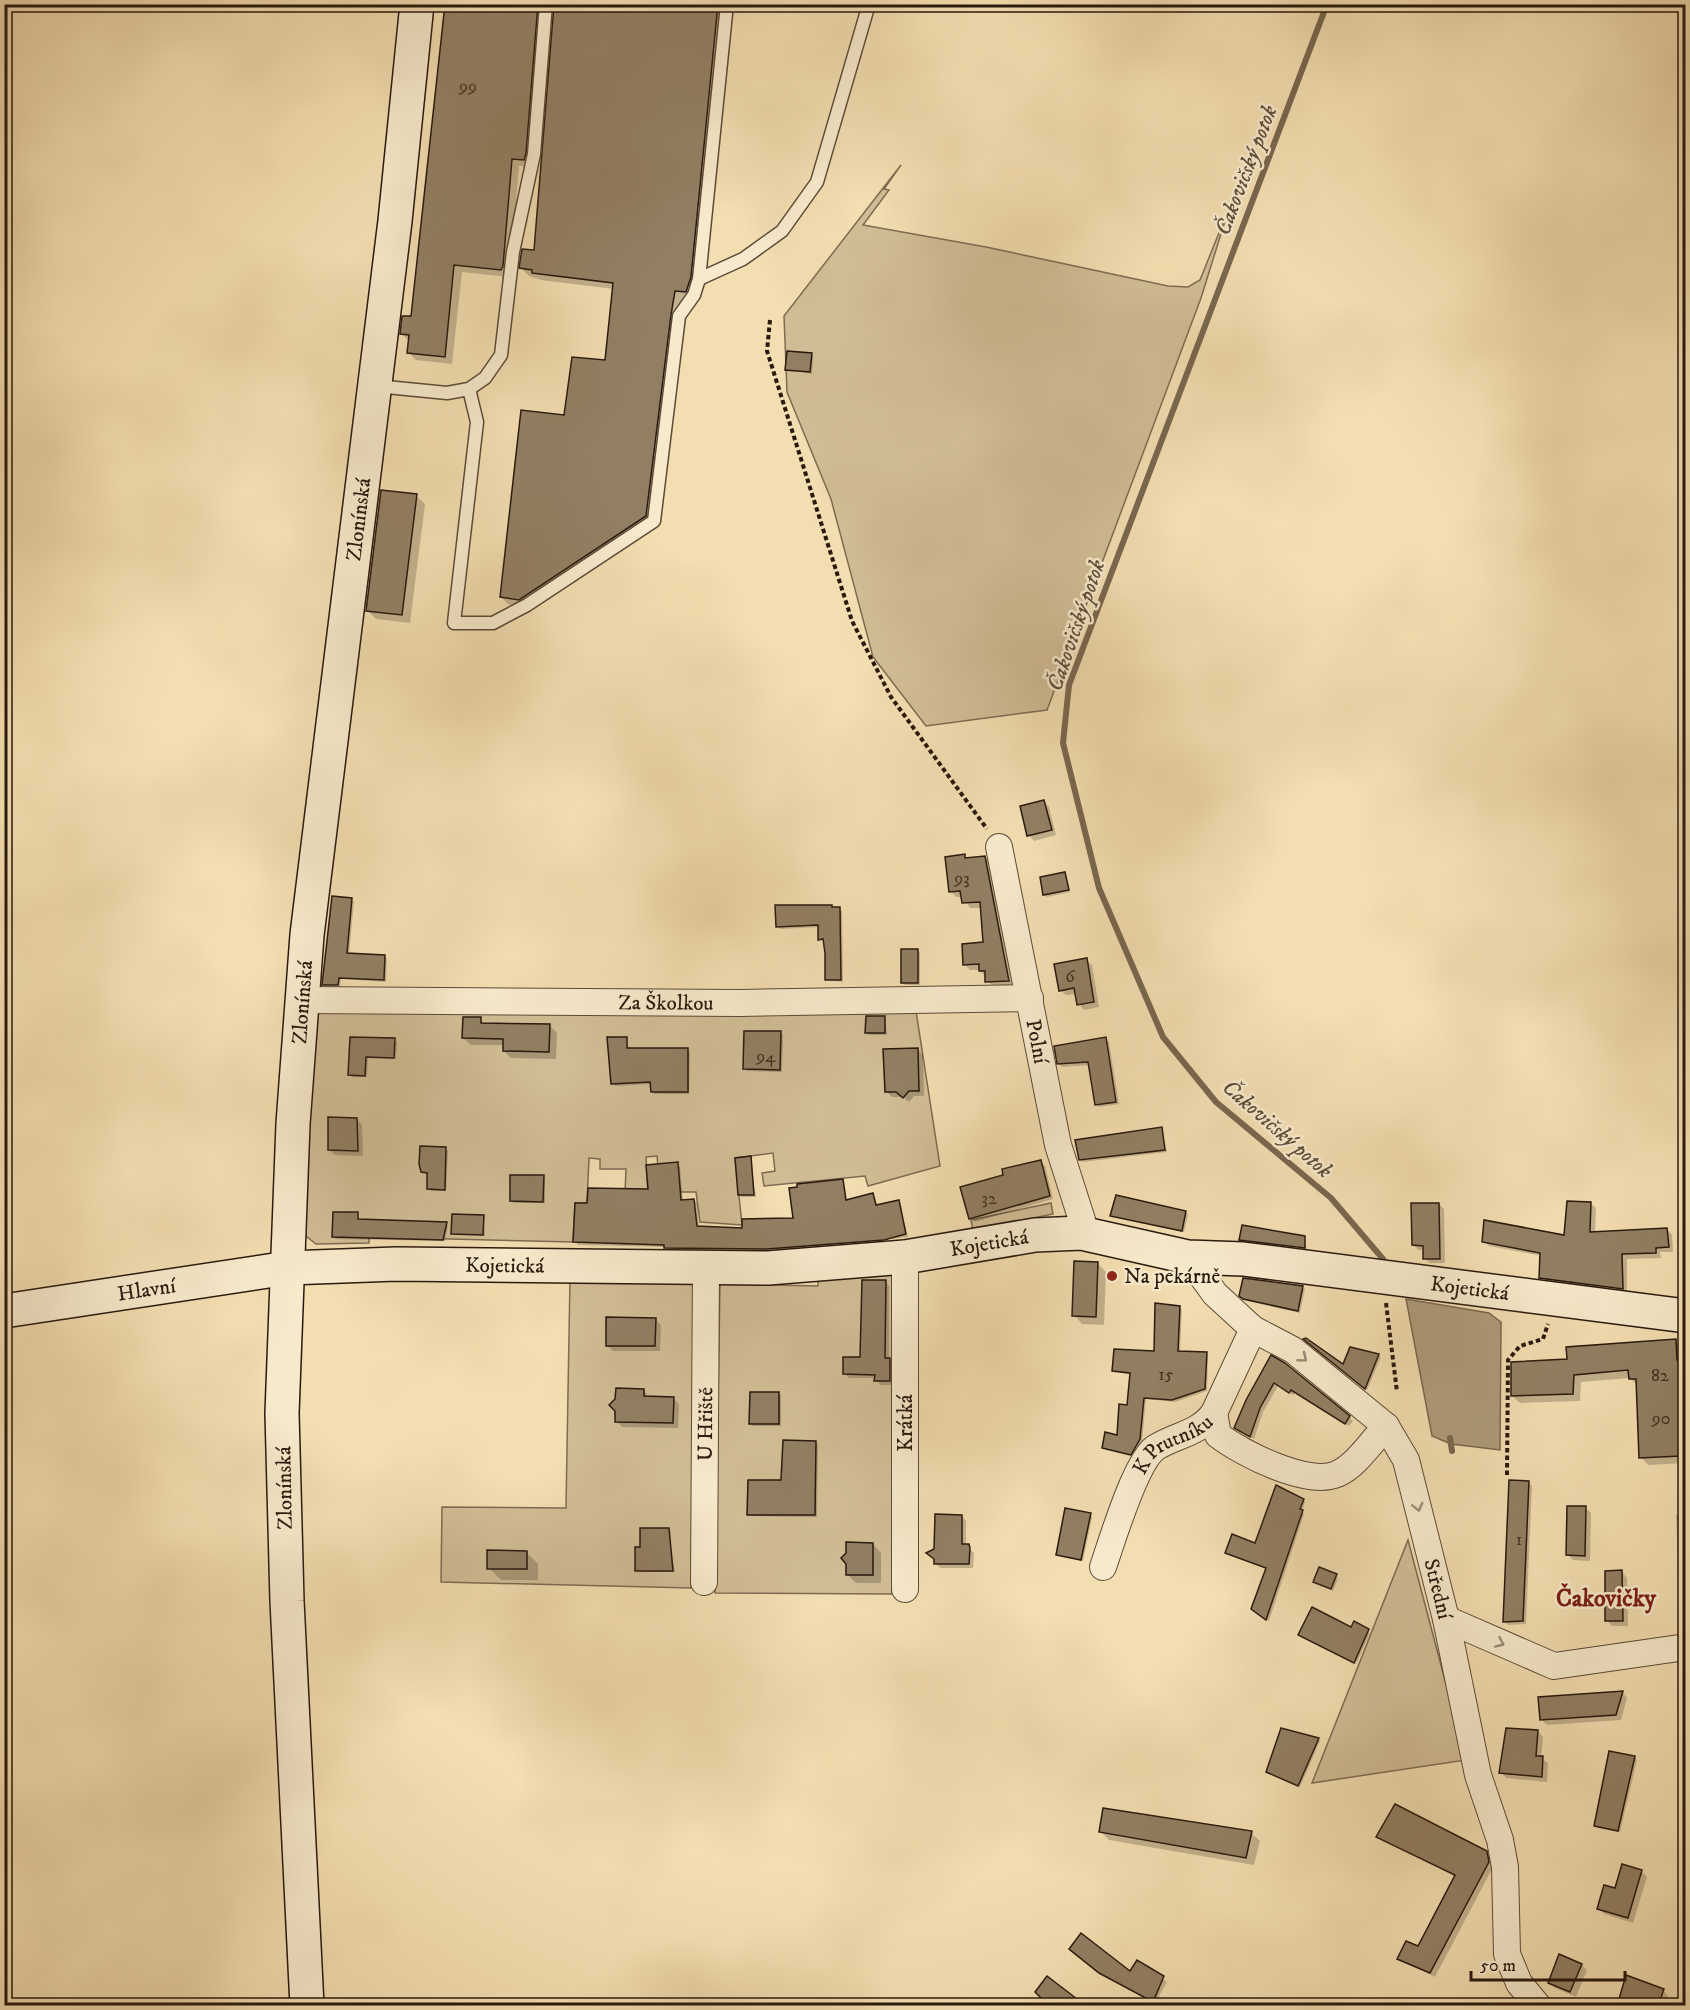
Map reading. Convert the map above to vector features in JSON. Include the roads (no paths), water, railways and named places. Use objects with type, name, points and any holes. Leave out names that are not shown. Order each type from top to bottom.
[{"type":"street","name":"Zlonínská","points":[[307,2006],[287,1601],[282,1413],[293,1124],[308,924],[375,386],[417,4]]},
{"type":"street","name":"Polní","points":[[999,847],[1058,1145],[1082,1220],[1082,1233]]},
{"type":"street","name":"Za Školkou","points":[[303,999],[740,1003],[1030,998]]},
{"type":"street","name":"Kojetická","points":[[288,1268],[396,1264],[768,1268],[905,1257],[1035,1235],[1082,1233],[1188,1257],[1243,1259],[1684,1319]]},
{"type":"street","name":"Krátká","points":[[905,1257],[905,1589]]},
{"type":"street","name":"Střední","points":[[1188,1257],[1215,1294],[1253,1329],[1293,1350],[1386,1426],[1406,1460],[1446,1619],[1478,1775],[1500,1840],[1505,1867],[1507,1954],[1520,1983],[1538,2006]]},
{"type":"street","name":"Hlavní","points":[[4,1311],[288,1268]]},
{"type":"street","name":"U Hřiště","points":[[704,1582],[706,1268]]},
{"type":"street","name":"K Prutníku","points":[[1103,1567],[1132,1485],[1154,1449],[1206,1424],[1214,1413],[1253,1329]]},
{"type":"street","points":[[1214,1413],[1218,1435],[1229,1444],[1302,1476],[1323,1479],[1339,1473],[1386,1426]]},
{"type":"street","points":[[1446,1619],[1554,1666],[1686,1647]]},
{"type":"lane","points":[[375,386],[447,393],[469,389],[485,378],[501,355],[513,252],[534,154],[546,4]]},
{"type":"lane","points":[[469,389],[477,422],[454,623],[493,623],[527,605],[654,521],[679,316],[694,295],[699,279],[726,4]]},
{"type":"lane","points":[[699,279],[743,259],[782,231],[817,182],[869,4]]},
{"type":"waterway","name":"Čakovičský potok","points":[[1327,4],[1069,685],[1063,743],[1099,888],[1163,1037],[1216,1102],[1331,1198],[1383,1259]]},
{"type":"waterway","name":"Čakovičský potok","points":[[1450,1438],[1452,1451]]},
{"type":"place","name":"Na pekárně","points":[[1112,1276]]},
{"type":"district","name":"Čakovičky","points":[[1606,1598]]}]
